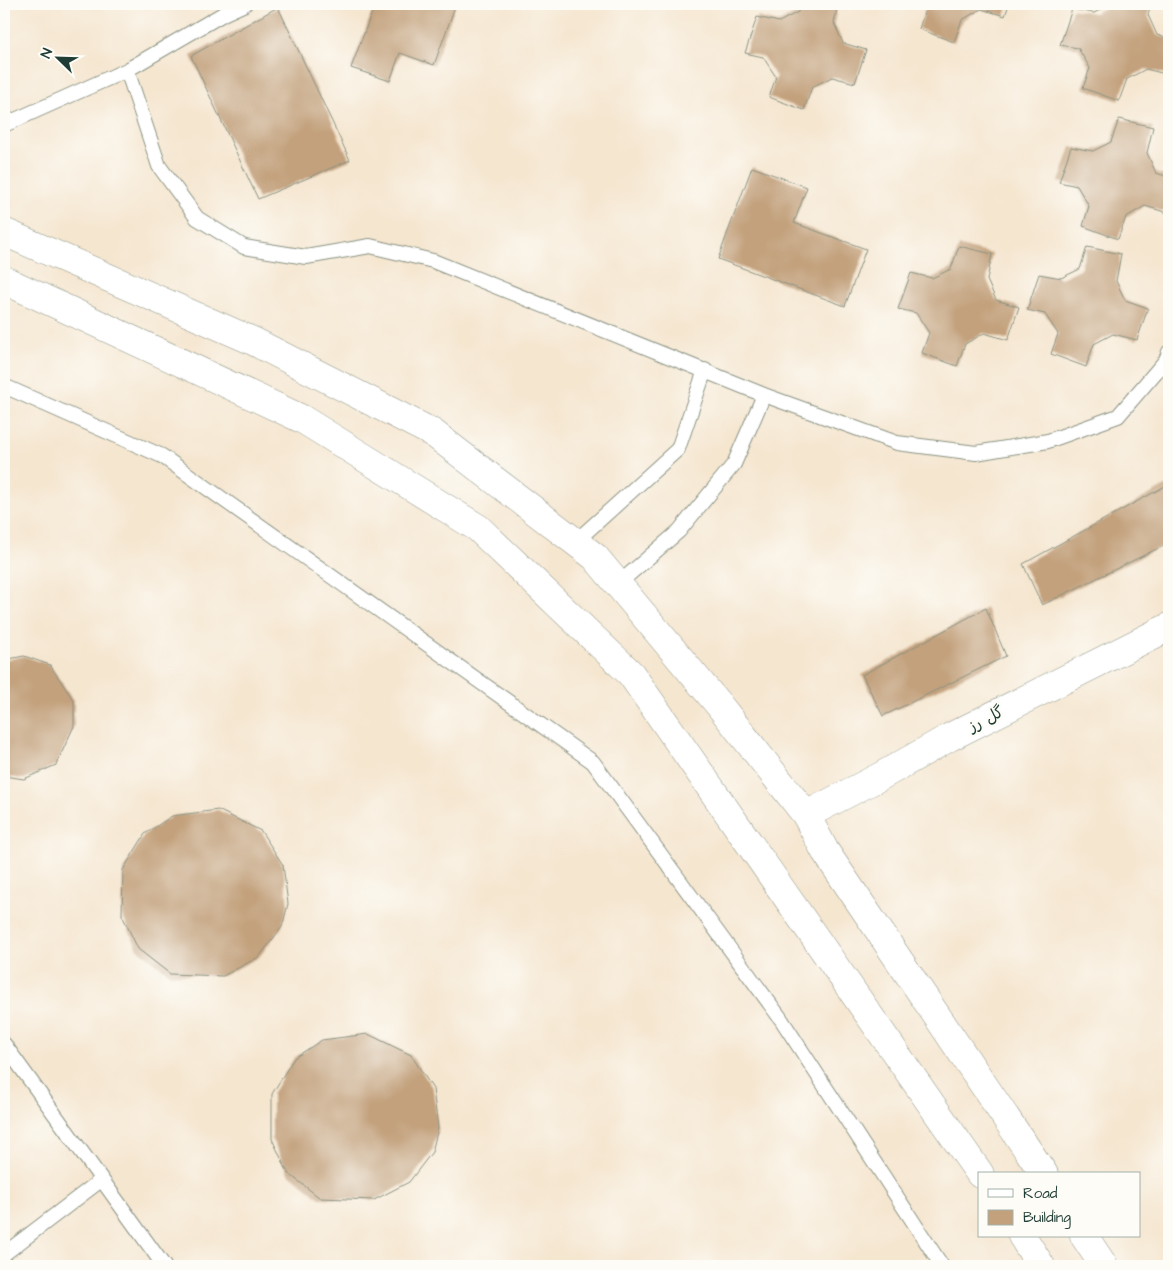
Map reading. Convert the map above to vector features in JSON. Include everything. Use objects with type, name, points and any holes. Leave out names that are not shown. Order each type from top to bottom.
[{"type":"main road","points":[[4,232],[253,341],[433,433],[595,557],[719,704],[806,815],[826,851],[1043,1172]]},
{"type":"main road","points":[[4,280],[302,419],[478,528],[630,674],[979,1172]]},
{"type":"main road","name":"گل رز","points":[[806,815],[883,775],[950,737],[1169,627]]},
{"type":"main road","points":[[1023,1238],[1042,1266]]},
{"type":"main road","points":[[1085,1238],[1104,1266]]},
{"type":"lane","points":[[4,124],[127,70],[224,9],[245,4]]},
{"type":"lane","points":[[127,70],[159,166],[197,218],[244,247],[306,257],[370,246],[433,261],[764,395],[897,443],[976,453],[1048,441],[1118,416],[1166,360],[1169,352]]},
{"type":"lane","points":[[575,542],[678,449],[705,370]]},
{"type":"lane","points":[[4,386],[162,456],[593,762],[781,1019],[942,1266]]},
{"type":"lane","points":[[618,584],[679,531],[734,464],[764,395]]},
{"type":"lane","points":[[4,1044],[164,1266]]},
{"type":"lane","points":[[4,1254],[101,1180]]},
{"type":"building","points":[[375,4],[456,4],[434,65],[400,53],[390,81],[351,68]]},
{"type":"building","points":[[801,4],[838,4],[834,23],[843,43],[866,50],[855,83],[832,77],[812,87],[804,110],[769,97],[776,77],[763,57],[745,53],[757,17],[779,22],[798,12]]},
{"type":"building","points":[[922,4],[1009,4],[1005,16],[981,9],[962,20],[954,42],[919,29],[925,10]]},
{"type":"building","points":[[1112,4],[1151,4],[1148,15],[1157,35],[1169,39],[1169,75],[1146,69],[1127,79],[1119,101],[1083,88],[1090,68],[1078,48],[1060,45],[1072,9],[1094,13]]},
{"type":"building","points":[[278,7],[350,160],[258,199],[191,56]]},
{"type":"building","points":[[1119,119],[1153,127],[1147,153],[1156,173],[1169,177],[1169,210],[1168,213],[1145,206],[1126,217],[1118,239],[1083,226],[1089,206],[1077,186],[1059,182],[1071,147],[1093,151],[1111,142]]},
{"type":"building","points":[[752,167],[807,187],[794,223],[866,249],[845,306],[718,259]]},
{"type":"building","points":[[959,246],[992,254],[987,280],[996,300],[1019,307],[1008,340],[984,333],[965,344],[957,366],[922,353],[929,333],[916,313],[898,309],[911,273],[932,278],[951,269]]},
{"type":"building","points":[[1087,247],[1121,254],[1116,281],[1125,300],[1148,308],[1137,340],[1113,334],[1094,344],[1086,367],[1051,354],[1058,334],[1045,314],[1027,310],[1039,274],[1061,278],[1080,269]]},
{"type":"building","points":[[1169,484],[1169,543],[1042,605],[1023,564]]},
{"type":"building","points":[[986,608],[1006,656],[883,716],[862,675]]},
{"type":"building","points":[[24,656],[50,665],[74,701],[74,726],[56,765],[24,779],[4,776],[4,660]]},
{"type":"building","points":[[218,810],[261,831],[283,865],[288,904],[282,927],[259,957],[223,976],[170,974],[138,949],[122,915],[123,870],[145,834],[172,816]]},
{"type":"building","points":[[368,1034],[411,1055],[433,1089],[438,1128],[432,1152],[409,1182],[374,1200],[320,1198],[288,1173],[272,1139],[272,1094],[294,1058],[322,1040]]}]
